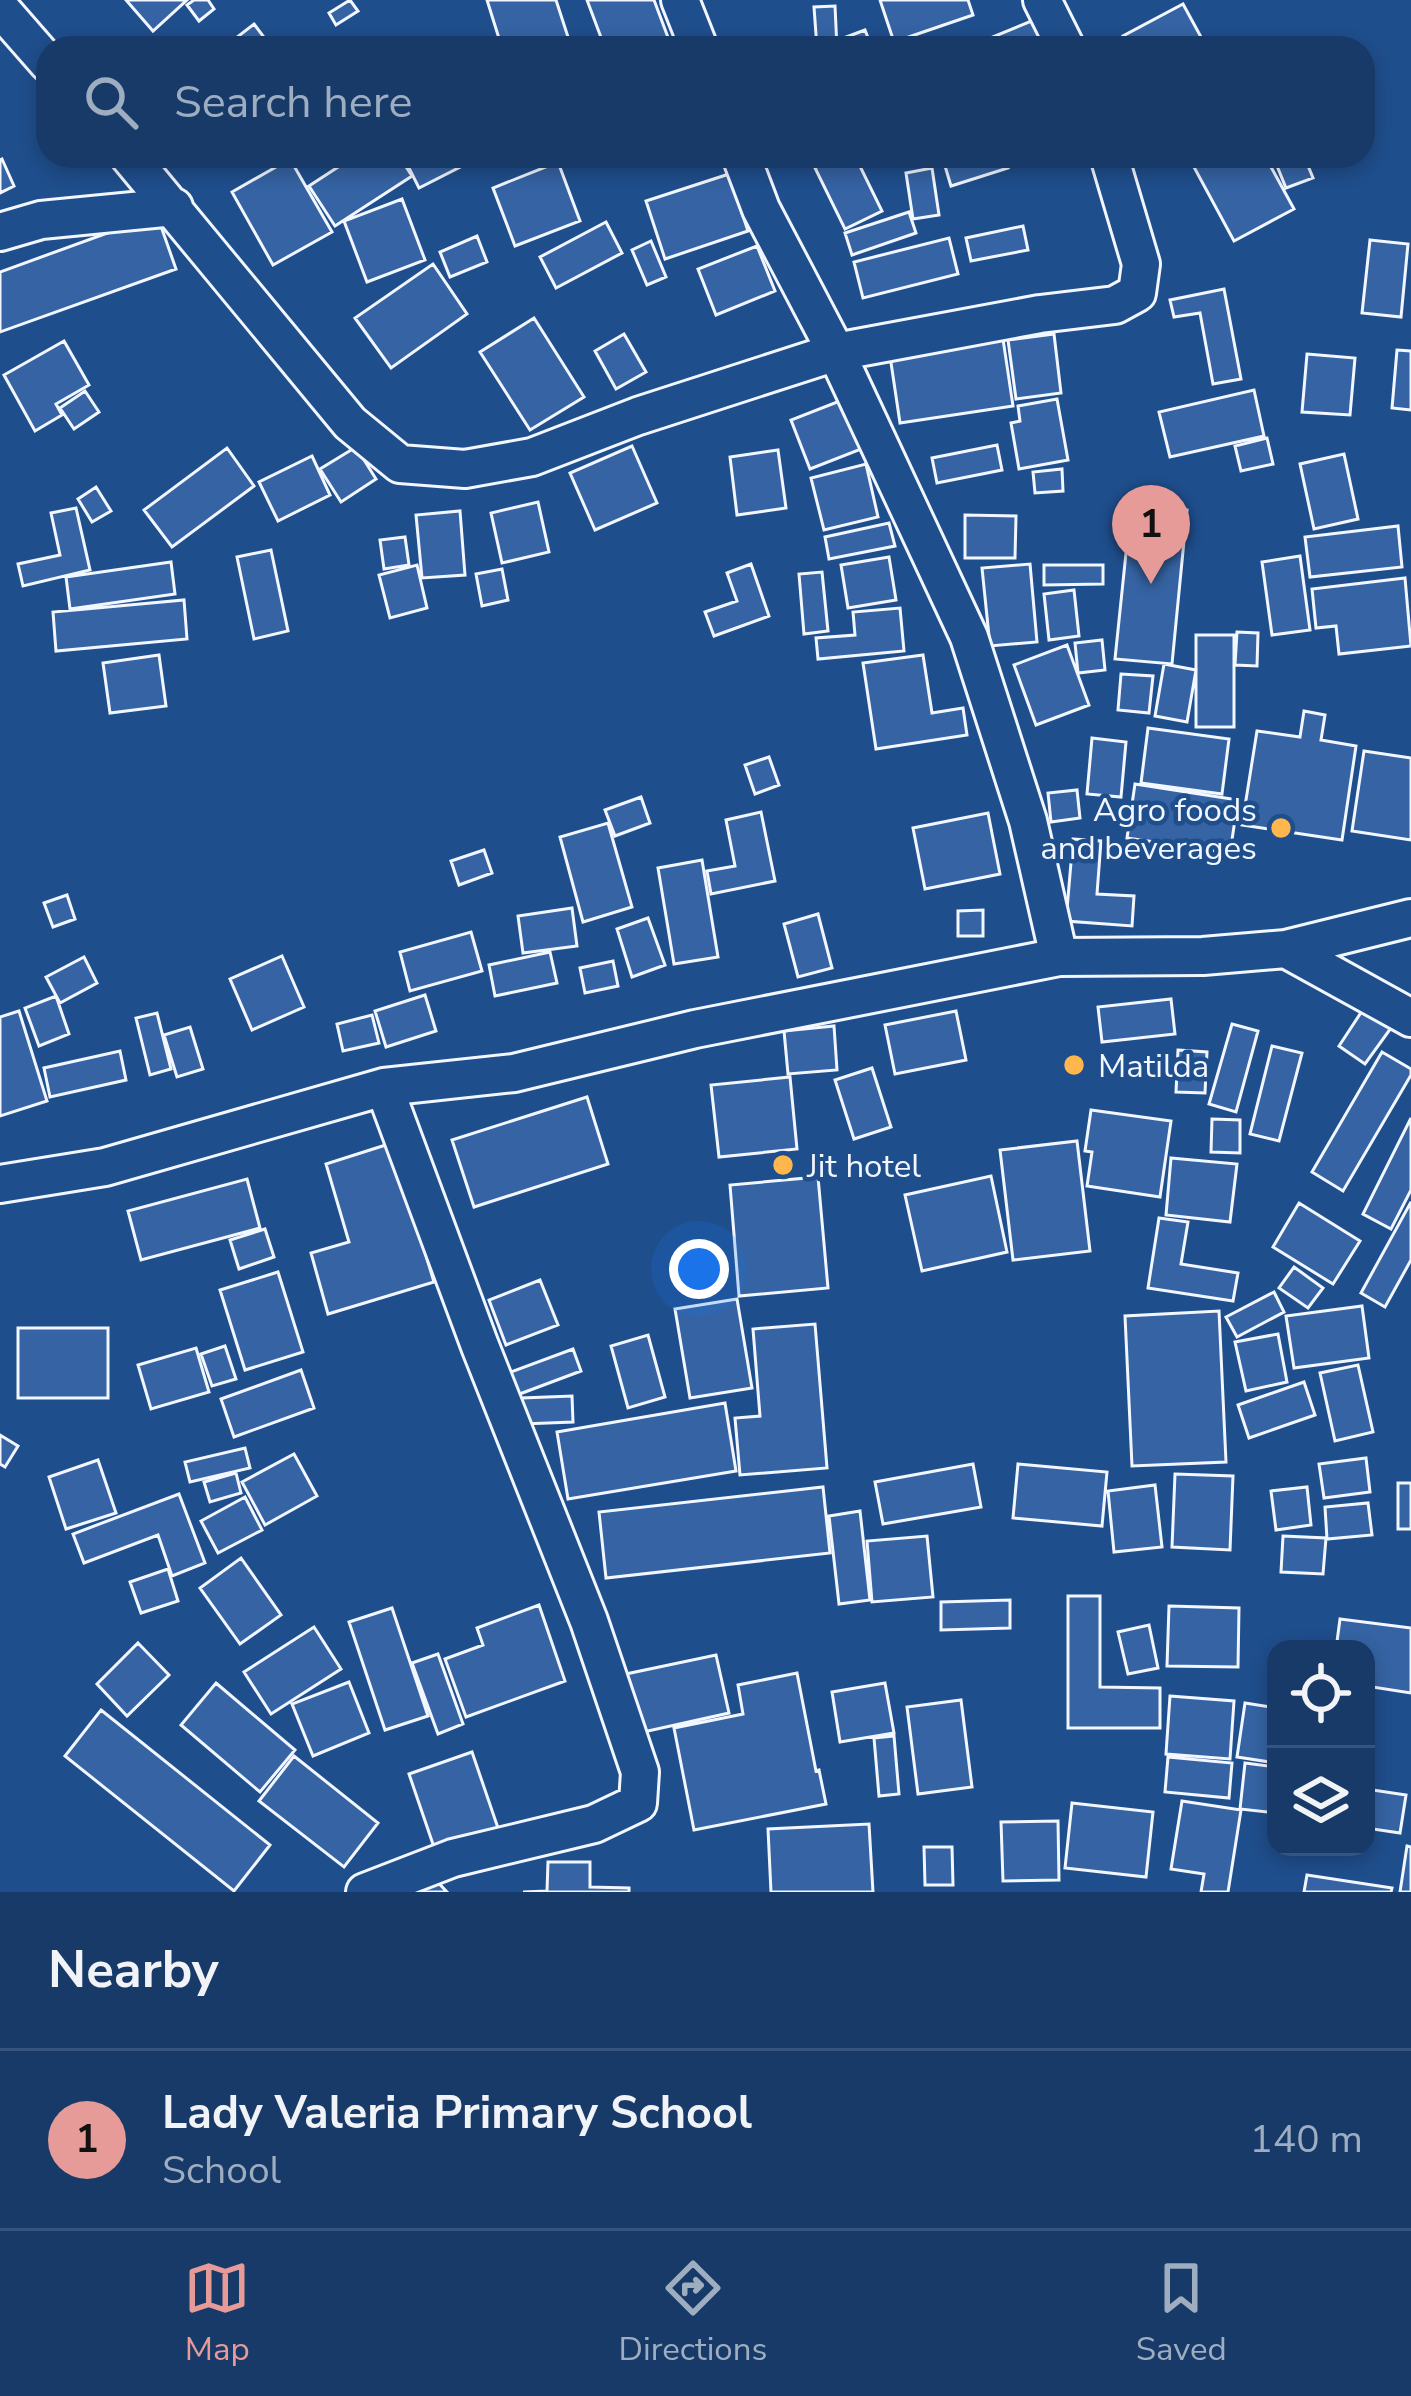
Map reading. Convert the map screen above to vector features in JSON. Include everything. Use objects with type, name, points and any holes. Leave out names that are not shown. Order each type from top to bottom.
[{"type":"street","points":[[680,0],[694,36]]},
{"type":"street","points":[[1042,0],[1060,36]]},
{"type":"street","points":[[0,8],[36,49]]},
{"type":"street","points":[[140,168],[350,423],[400,464],[465,469],[532,458],[638,416],[836,352],[1115,305],[1137,293],[1141,264],[1113,168]]},
{"type":"street","points":[[746,168],[968,637],[1028,821],[1059,956]]},
{"type":"street","points":[[0,232],[41,220],[174,207]]},
{"type":"street","points":[[0,1184],[105,1167],[384,1087],[514,1073],[695,1029],[1059,956],[1203,956],[1286,949],[1411,918]]},
{"type":"street","points":[[1286,949],[1411,1018]]},
{"type":"street","points":[[365,1892],[453,1858],[594,1824],[638,1803],[640,1772],[590,1622],[384,1087]]},
{"type":"building","points":[[126,0],[187,0],[153,31]]},
{"type":"building","points":[[208,0],[214,9],[199,21],[187,5]]},
{"type":"building","points":[[350,0],[358,11],[336,25],[329,13]]},
{"type":"building","points":[[487,0],[556,0],[568,36],[498,36]]},
{"type":"building","points":[[587,0],[654,0],[668,36],[600,36]]},
{"type":"building","points":[[880,0],[968,0],[973,15],[912,36],[892,36]]},
{"type":"building","points":[[1183,4],[1200,36],[1123,36]]},
{"type":"building","points":[[835,6],[836,36],[816,36],[814,7]]},
{"type":"building","points":[[1046,15],[1054,36],[995,36]]},
{"type":"building","points":[[254,24],[263,36],[238,36]]},
{"type":"building","points":[[0,160],[14,186],[0,193]]},
{"type":"building","points":[[274,168],[295,168],[332,232],[273,265],[232,192]]},
{"type":"building","points":[[337,168],[407,168],[412,176],[335,226],[309,186]]},
{"type":"building","points":[[409,168],[458,168],[419,188]]},
{"type":"building","points":[[543,168],[560,168],[580,221],[515,246],[493,188]]},
{"type":"building","points":[[815,168],[861,168],[882,211],[845,229]]},
{"type":"building","points":[[932,168],[939,215],[913,219],[906,173]]},
{"type":"building","points":[[946,168],[1008,168],[951,186]]},
{"type":"building","points":[[1194,168],[1272,168],[1294,209],[1234,241]]},
{"type":"building","points":[[1278,168],[1309,168],[1313,178],[1286,188]]},
{"type":"building","points":[[729,174],[748,231],[665,259],[646,201]]},
{"type":"building","points":[[402,199],[425,260],[367,282],[344,221]]},
{"type":"building","points":[[909,212],[916,233],[852,255],[845,233]]},
{"type":"building","points":[[157,215],[176,269],[0,332],[0,272]]},
{"type":"building","points":[[606,222],[622,253],[556,288],[540,257]]},
{"type":"building","points":[[1023,226],[1028,250],[971,261],[966,238]]},
{"type":"building","points":[[477,236],[487,262],[450,277],[440,252]]},
{"type":"building","points":[[949,238],[958,274],[863,298],[854,262]]},
{"type":"building","points":[[1370,240],[1408,244],[1401,317],[1362,313]]},
{"type":"building","points":[[651,241],[666,277],[647,285],[632,250]]},
{"type":"building","points":[[757,246],[775,291],[716,315],[698,269]]},
{"type":"building","points":[[433,264],[467,314],[391,368],[355,318]]},
{"type":"building","points":[[1224,289],[1241,379],[1213,384],[1200,313],[1174,317],[1170,300]]},
{"type":"building","points":[[534,318],[584,397],[530,430],[480,352]]},
{"type":"building","points":[[624,334],[646,372],[616,389],[595,351]]},
{"type":"building","points":[[1054,334],[1061,393],[1016,399],[1008,340]]},
{"type":"building","points":[[1003,339],[1013,406],[900,423],[890,356]]},
{"type":"building","points":[[64,341],[89,385],[56,404],[62,415],[35,431],[4,375]]},
{"type":"building","points":[[1397,350],[1411,351],[1411,410],[1392,408]]},
{"type":"building","points":[[1307,354],[1355,358],[1350,415],[1302,412]]},
{"type":"building","points":[[1254,390],[1264,436],[1170,457],[1159,412]]},
{"type":"building","points":[[85,391],[99,412],[74,429],[60,408]]},
{"type":"building","points":[[850,397],[869,446],[810,469],[791,420]]},
{"type":"building","points":[[1057,399],[1068,460],[1019,469],[1011,423],[1020,421],[1018,406]]},
{"type":"building","points":[[1267,438],[1273,464],[1241,471],[1235,446]]},
{"type":"building","points":[[997,445],[1002,470],[937,483],[932,458]]},
{"type":"building","points":[[632,446],[657,503],[595,530],[570,473]]},
{"type":"building","points":[[356,447],[376,479],[341,502],[320,469]]},
{"type":"building","points":[[227,448],[254,486],[172,547],[144,510]]},
{"type":"building","points":[[778,450],[786,508],[737,515],[730,457]]},
{"type":"building","points":[[1344,454],[1358,519],[1314,529],[1300,464]]},
{"type":"building","points":[[312,456],[330,495],[278,521],[259,482]]},
{"type":"building","points":[[866,464],[878,517],[824,530],[811,478]]},
{"type":"building","points":[[1062,469],[1063,491],[1035,493],[1033,472]]},
{"type":"building","points":[[96,487],[111,511],[92,522],[78,499]]},
{"type":"building","points":[[538,502],[549,552],[502,563],[491,513]]},
{"type":"building","points":[[1131,505],[1187,510],[1172,664],[1115,659]]},
{"type":"building","points":[[76,508],[90,570],[23,586],[18,564],[60,555],[51,513]]},
{"type":"building","points":[[460,511],[465,575],[422,578],[416,515]]},
{"type":"building","points":[[965,515],[1016,516],[1015,558],[965,558]]},
{"type":"building","points":[[889,523],[895,546],[829,559],[825,537]]},
{"type":"building","points":[[1398,526],[1402,567],[1310,577],[1305,537]]},
{"type":"building","points":[[405,537],[409,565],[384,569],[380,540]]},
{"type":"building","points":[[271,550],[288,631],[254,639],[237,557]]},
{"type":"building","points":[[1300,556],[1310,630],[1272,635],[1262,562]]},
{"type":"building","points":[[889,557],[896,600],[848,608],[841,565]]},
{"type":"building","points":[[171,562],[175,594],[70,609],[66,577]]},
{"type":"building","points":[[751,564],[769,616],[714,636],[705,612],[737,601],[727,573]]},
{"type":"building","points":[[1030,564],[1037,642],[990,646],[982,568]]},
{"type":"building","points":[[417,565],[427,608],[390,618],[379,575]]},
{"type":"building","points":[[1044,565],[1103,565],[1103,584],[1044,585]]},
{"type":"building","points":[[502,569],[508,600],[482,606],[476,574]]},
{"type":"building","points":[[822,572],[828,631],[804,634],[799,574]]},
{"type":"building","points":[[1405,578],[1411,646],[1339,654],[1336,626],[1316,628],[1312,589]]},
{"type":"building","points":[[1074,590],[1079,636],[1049,640],[1044,594]]},
{"type":"building","points":[[184,600],[187,639],[56,651],[53,612]]},
{"type":"building","points":[[900,608],[904,651],[818,659],[816,638],[855,635],[853,612]]},
{"type":"building","points":[[1237,632],[1258,633],[1257,666],[1235,665]]},
{"type":"building","points":[[1196,635],[1234,635],[1234,727],[1196,727]]},
{"type":"building","points":[[1102,640],[1105,670],[1078,673],[1075,643]]},
{"type":"building","points":[[1067,645],[1089,705],[1036,725],[1014,665]]},
{"type":"building","points":[[159,655],[166,706],[110,713],[103,663]]},
{"type":"building","points":[[923,655],[932,713],[963,708],[967,735],[876,749],[863,663]]},
{"type":"building","points":[[1164,664],[1196,670],[1187,722],[1155,716]]},
{"type":"building","points":[[1121,674],[1153,676],[1149,713],[1118,710]]},
{"type":"building","points":[[1304,711],[1325,715],[1321,740],[1356,746],[1342,840],[1242,825],[1257,731],[1300,737]]},
{"type":"building","points":[[1148,728],[1229,739],[1222,794],[1141,783]]},
{"type":"building","points":[[1092,738],[1126,742],[1121,797],[1087,794]]},
{"type":"building","points":[[1364,751],[1411,758],[1411,840],[1352,831]]},
{"type":"building","points":[[769,757],[779,785],[755,794],[745,765]]},
{"type":"building","points":[[1135,784],[1238,800],[1230,853],[1127,838]]},
{"type":"building","points":[[1077,790],[1080,818],[1051,822],[1048,793]]},
{"type":"building","points":[[641,797],[650,823],[615,836],[605,810]]},
{"type":"building","points":[[761,812],[775,881],[711,894],[707,871],[735,866],[726,820]]},
{"type":"building","points":[[988,813],[1000,874],[925,889],[913,828]]},
{"type":"building","points":[[608,823],[632,907],[583,922],[560,837]]},
{"type":"building","points":[[1073,839],[1101,841],[1097,894],[1134,896],[1132,926],[1066,921]]},
{"type":"building","points":[[484,850],[492,873],[459,885],[451,861]]},
{"type":"building","points":[[702,860],[718,957],[674,964],[658,868]]},
{"type":"building","points":[[67,895],[75,919],[53,927],[44,903]]},
{"type":"building","points":[[572,908],[577,946],[523,953],[518,916]]},
{"type":"building","points":[[983,910],[983,936],[958,936],[958,911]]},
{"type":"building","points":[[818,914],[832,968],[798,977],[784,924]]},
{"type":"building","points":[[648,918],[665,965],[632,977],[617,929]]},
{"type":"building","points":[[471,932],[482,971],[410,991],[400,952]]},
{"type":"building","points":[[550,952],[557,983],[495,996],[489,965]]},
{"type":"building","points":[[282,956],[304,1007],[252,1030],[230,979]]},
{"type":"building","points":[[84,957],[97,983],[60,1003],[46,977]]},
{"type":"building","points":[[613,961],[618,986],[585,993],[580,968]]},
{"type":"building","points":[[425,995],[436,1031],[386,1047],[375,1011]]},
{"type":"building","points":[[56,996],[69,1034],[39,1046],[25,1008]]},
{"type":"building","points":[[1171,999],[1175,1034],[1102,1042],[1098,1007]]},
{"type":"building","points":[[1364,1008],[1391,1028],[1365,1064],[1339,1046]]},
{"type":"building","points":[[19,1011],[47,1101],[0,1116],[0,1017]]},
{"type":"building","points":[[956,1011],[966,1060],[895,1074],[885,1025]]},
{"type":"building","points":[[157,1013],[171,1069],[150,1075],[136,1018]]},
{"type":"building","points":[[372,1015],[379,1043],[343,1051],[337,1024]]},
{"type":"building","points":[[1232,1024],[1258,1031],[1236,1112],[1209,1104]]},
{"type":"building","points":[[834,1026],[837,1070],[788,1074],[784,1031]]},
{"type":"building","points":[[190,1027],[203,1069],[177,1077],[164,1035]]},
{"type":"building","points":[[1272,1046],[1302,1053],[1279,1141],[1250,1134]]},
{"type":"building","points":[[1178,1050],[1207,1052],[1205,1093],[1176,1092]]},
{"type":"building","points":[[120,1051],[126,1080],[50,1097],[44,1068]]},
{"type":"building","points":[[1382,1052],[1411,1069],[1411,1075],[1343,1191],[1312,1172]]},
{"type":"building","points":[[872,1068],[891,1127],[854,1139],[835,1080]]},
{"type":"building","points":[[790,1077],[797,1149],[719,1157],[711,1085]]},
{"type":"building","points":[[587,1097],[608,1164],[474,1207],[452,1140]]},
{"type":"building","points":[[1091,1110],[1171,1121],[1160,1197],[1087,1186],[1092,1152],[1085,1151]]},
{"type":"building","points":[[1411,1118],[1411,1190],[1391,1229],[1363,1214]]},
{"type":"building","points":[[1212,1119],[1240,1120],[1240,1153],[1211,1152]]},
{"type":"building","points":[[1077,1141],[1090,1251],[1013,1260],[1000,1150]]},
{"type":"building","points":[[392,1143],[434,1282],[328,1314],[311,1253],[349,1242],[326,1164]]},
{"type":"building","points":[[1171,1158],[1237,1164],[1230,1222],[1166,1215]]},
{"type":"building","points":[[991,1176],[1007,1252],[922,1271],[905,1195]]},
{"type":"building","points":[[818,1177],[828,1288],[739,1296],[730,1185]]},
{"type":"building","points":[[247,1179],[260,1228],[141,1260],[128,1211]]},
{"type":"building","points":[[1411,1202],[1411,1260],[1385,1307],[1361,1293]]},
{"type":"building","points":[[1299,1203],[1360,1241],[1333,1284],[1273,1247]]},
{"type":"building","points":[[1159,1218],[1188,1222],[1181,1264],[1238,1273],[1233,1301],[1148,1288]]},
{"type":"building","points":[[265,1229],[274,1257],[239,1269],[230,1240]]},
{"type":"building","points":[[1294,1267],[1323,1288],[1308,1308],[1279,1288]]},
{"type":"building","points":[[278,1272],[303,1352],[245,1370],[220,1290]]},
{"type":"building","points":[[540,1280],[558,1325],[506,1345],[489,1300]]},
{"type":"building","points":[[1274,1292],[1284,1312],[1237,1337],[1226,1317]]},
{"type":"building","points":[[737,1299],[752,1388],[690,1398],[675,1309]]},
{"type":"building","points":[[1362,1306],[1369,1358],[1294,1368],[1286,1316]]},
{"type":"building","points":[[1219,1311],[1226,1462],[1132,1466],[1125,1316]]},
{"type":"building","points":[[815,1324],[827,1468],[740,1475],[735,1418],[760,1416],[753,1329]]},
{"type":"building","points":[[18,1328],[108,1328],[108,1398],[18,1398]]},
{"type":"building","points":[[1278,1334],[1287,1382],[1246,1391],[1235,1342]]},
{"type":"building","points":[[648,1335],[665,1397],[628,1408],[611,1346]]},
{"type":"building","points":[[225,1346],[236,1379],[212,1386],[201,1354]]},
{"type":"building","points":[[196,1348],[209,1392],[151,1409],[138,1365]]},
{"type":"building","points":[[573,1349],[581,1371],[517,1395],[508,1373]]},
{"type":"building","points":[[1358,1365],[1373,1432],[1335,1441],[1320,1373]]},
{"type":"building","points":[[301,1370],[314,1408],[234,1437],[221,1399]]},
{"type":"building","points":[[1304,1382],[1315,1415],[1249,1438],[1238,1405]]},
{"type":"building","points":[[572,1396],[573,1422],[523,1424],[522,1398]]},
{"type":"building","points":[[725,1403],[736,1471],[568,1499],[557,1432]]},
{"type":"building","points":[[0,1435],[18,1446],[5,1467],[0,1464]]},
{"type":"building","points":[[245,1448],[250,1468],[190,1482],[185,1462]]},
{"type":"building","points":[[294,1454],[317,1496],[265,1525],[242,1482]]},
{"type":"building","points":[[1366,1458],[1370,1492],[1324,1498],[1319,1464]]},
{"type":"building","points":[[98,1460],[116,1513],[66,1529],[49,1477]]},
{"type":"building","points":[[973,1464],[981,1507],[883,1524],[875,1482]]},
{"type":"building","points":[[1018,1464],[1107,1472],[1102,1526],[1013,1518]]},
{"type":"building","points":[[236,1473],[241,1493],[210,1502],[204,1482]]},
{"type":"building","points":[[1175,1474],[1233,1476],[1230,1550],[1172,1547]]},
{"type":"building","points":[[1398,1483],[1411,1483],[1411,1529],[1398,1529]]},
{"type":"building","points":[[1155,1485],[1162,1547],[1114,1552],[1108,1491]]},
{"type":"building","points":[[823,1487],[830,1553],[606,1578],[599,1512]]},
{"type":"building","points":[[1307,1487],[1311,1525],[1276,1530],[1271,1491]]},
{"type":"building","points":[[179,1494],[205,1563],[172,1576],[158,1535],[84,1563],[73,1534]]},
{"type":"building","points":[[245,1497],[262,1530],[218,1553],[201,1521]]},
{"type":"building","points":[[1368,1503],[1372,1535],[1327,1539],[1325,1507]]},
{"type":"building","points":[[860,1511],[870,1600],[839,1604],[829,1516]]},
{"type":"building","points":[[927,1536],[933,1597],[872,1602],[867,1541]]},
{"type":"building","points":[[1283,1536],[1326,1538],[1323,1574],[1281,1572]]},
{"type":"building","points":[[241,1558],[281,1615],[240,1644],[200,1588]]},
{"type":"building","points":[[168,1569],[178,1601],[141,1613],[130,1582]]},
{"type":"building","points":[[1068,1596],[1100,1596],[1100,1687],[1160,1688],[1160,1728],[1068,1728]]},
{"type":"building","points":[[1010,1600],[1010,1628],[941,1630],[941,1602]]},
{"type":"building","points":[[539,1605],[565,1681],[466,1717],[445,1659],[483,1645],[477,1628]]},
{"type":"building","points":[[1169,1606],[1239,1608],[1238,1667],[1167,1666]]},
{"type":"building","points":[[392,1608],[428,1716],[385,1730],[349,1622]]},
{"type":"building","points":[[1340,1619],[1411,1628],[1411,1693],[1375,1687],[1375,1640],[1337,1640]]},
{"type":"building","points":[[1149,1625],[1158,1668],[1128,1674],[1118,1632]]},
{"type":"building","points":[[314,1627],[341,1669],[271,1714],[244,1672]]},
{"type":"building","points":[[138,1643],[169,1675],[127,1716],[97,1684]]},
{"type":"building","points":[[438,1654],[463,1724],[438,1734],[412,1663]]},
{"type":"building","points":[[716,1655],[729,1713],[639,1733],[626,1674]]},
{"type":"building","points":[[797,1673],[826,1804],[694,1830],[674,1728],[743,1714],[738,1685]]},
{"type":"building","points":[[349,1682],[369,1733],[313,1756],[292,1704]]},
{"type":"building","points":[[216,1683],[295,1750],[260,1792],[181,1725]]},
{"type":"building","points":[[885,1683],[894,1733],[840,1742],[832,1692]]},
{"type":"building","points":[[1170,1696],[1234,1701],[1230,1759],[1166,1754]]},
{"type":"building","points":[[961,1700],[972,1787],[918,1794],[907,1707]]},
{"type":"building","points":[[1245,1703],[1267,1707],[1267,1762],[1237,1757]]},
{"type":"building","points":[[101,1710],[270,1845],[234,1891],[65,1756]]},
{"type":"building","points":[[894,1736],[899,1794],[879,1796],[874,1738]]},
{"type":"building","points":[[472,1752],[498,1828],[435,1850],[409,1774]]},
{"type":"building","points":[[294,1756],[378,1823],[344,1867],[259,1801]]},
{"type":"building","points":[[1168,1757],[1232,1763],[1229,1798],[1165,1792]]},
{"type":"building","points":[[1245,1763],[1267,1766],[1267,1812],[1240,1809]]},
{"type":"building","points":[[1375,1790],[1406,1795],[1400,1833],[1375,1829]]},
{"type":"building","points":[[1182,1801],[1241,1810],[1228,1892],[1201,1892],[1204,1874],[1171,1869]]},
{"type":"building","points":[[1072,1803],[1153,1812],[1146,1877],[1065,1868]]},
{"type":"building","points":[[1058,1821],[1059,1880],[1003,1881],[1001,1822]]},
{"type":"building","points":[[869,1824],[873,1892],[771,1892],[768,1829]]},
{"type":"building","points":[[1407,1846],[1411,1847],[1411,1892],[1400,1892]]},
{"type":"building","points":[[924,1847],[952,1847],[953,1885],[925,1885]]},
{"type":"building","points":[[548,1862],[590,1862],[590,1887],[629,1888],[629,1892],[523,1892],[547,1891]]},
{"type":"building","points":[[430,1874],[447,1892],[410,1892]]},
{"type":"building","points":[[1307,1875],[1392,1888],[1391,1892],[1304,1892]]},
{"type":"place","name":"Lady Valeria Primary School","points":[[1151,584]]},
{"type":"place","name":"Agro foods and beverages","points":[[1281,828]]},
{"type":"place","name":"Matilda","points":[[1074,1065]]},
{"type":"place","name":"Jit hotel","points":[[783,1165]]}]
